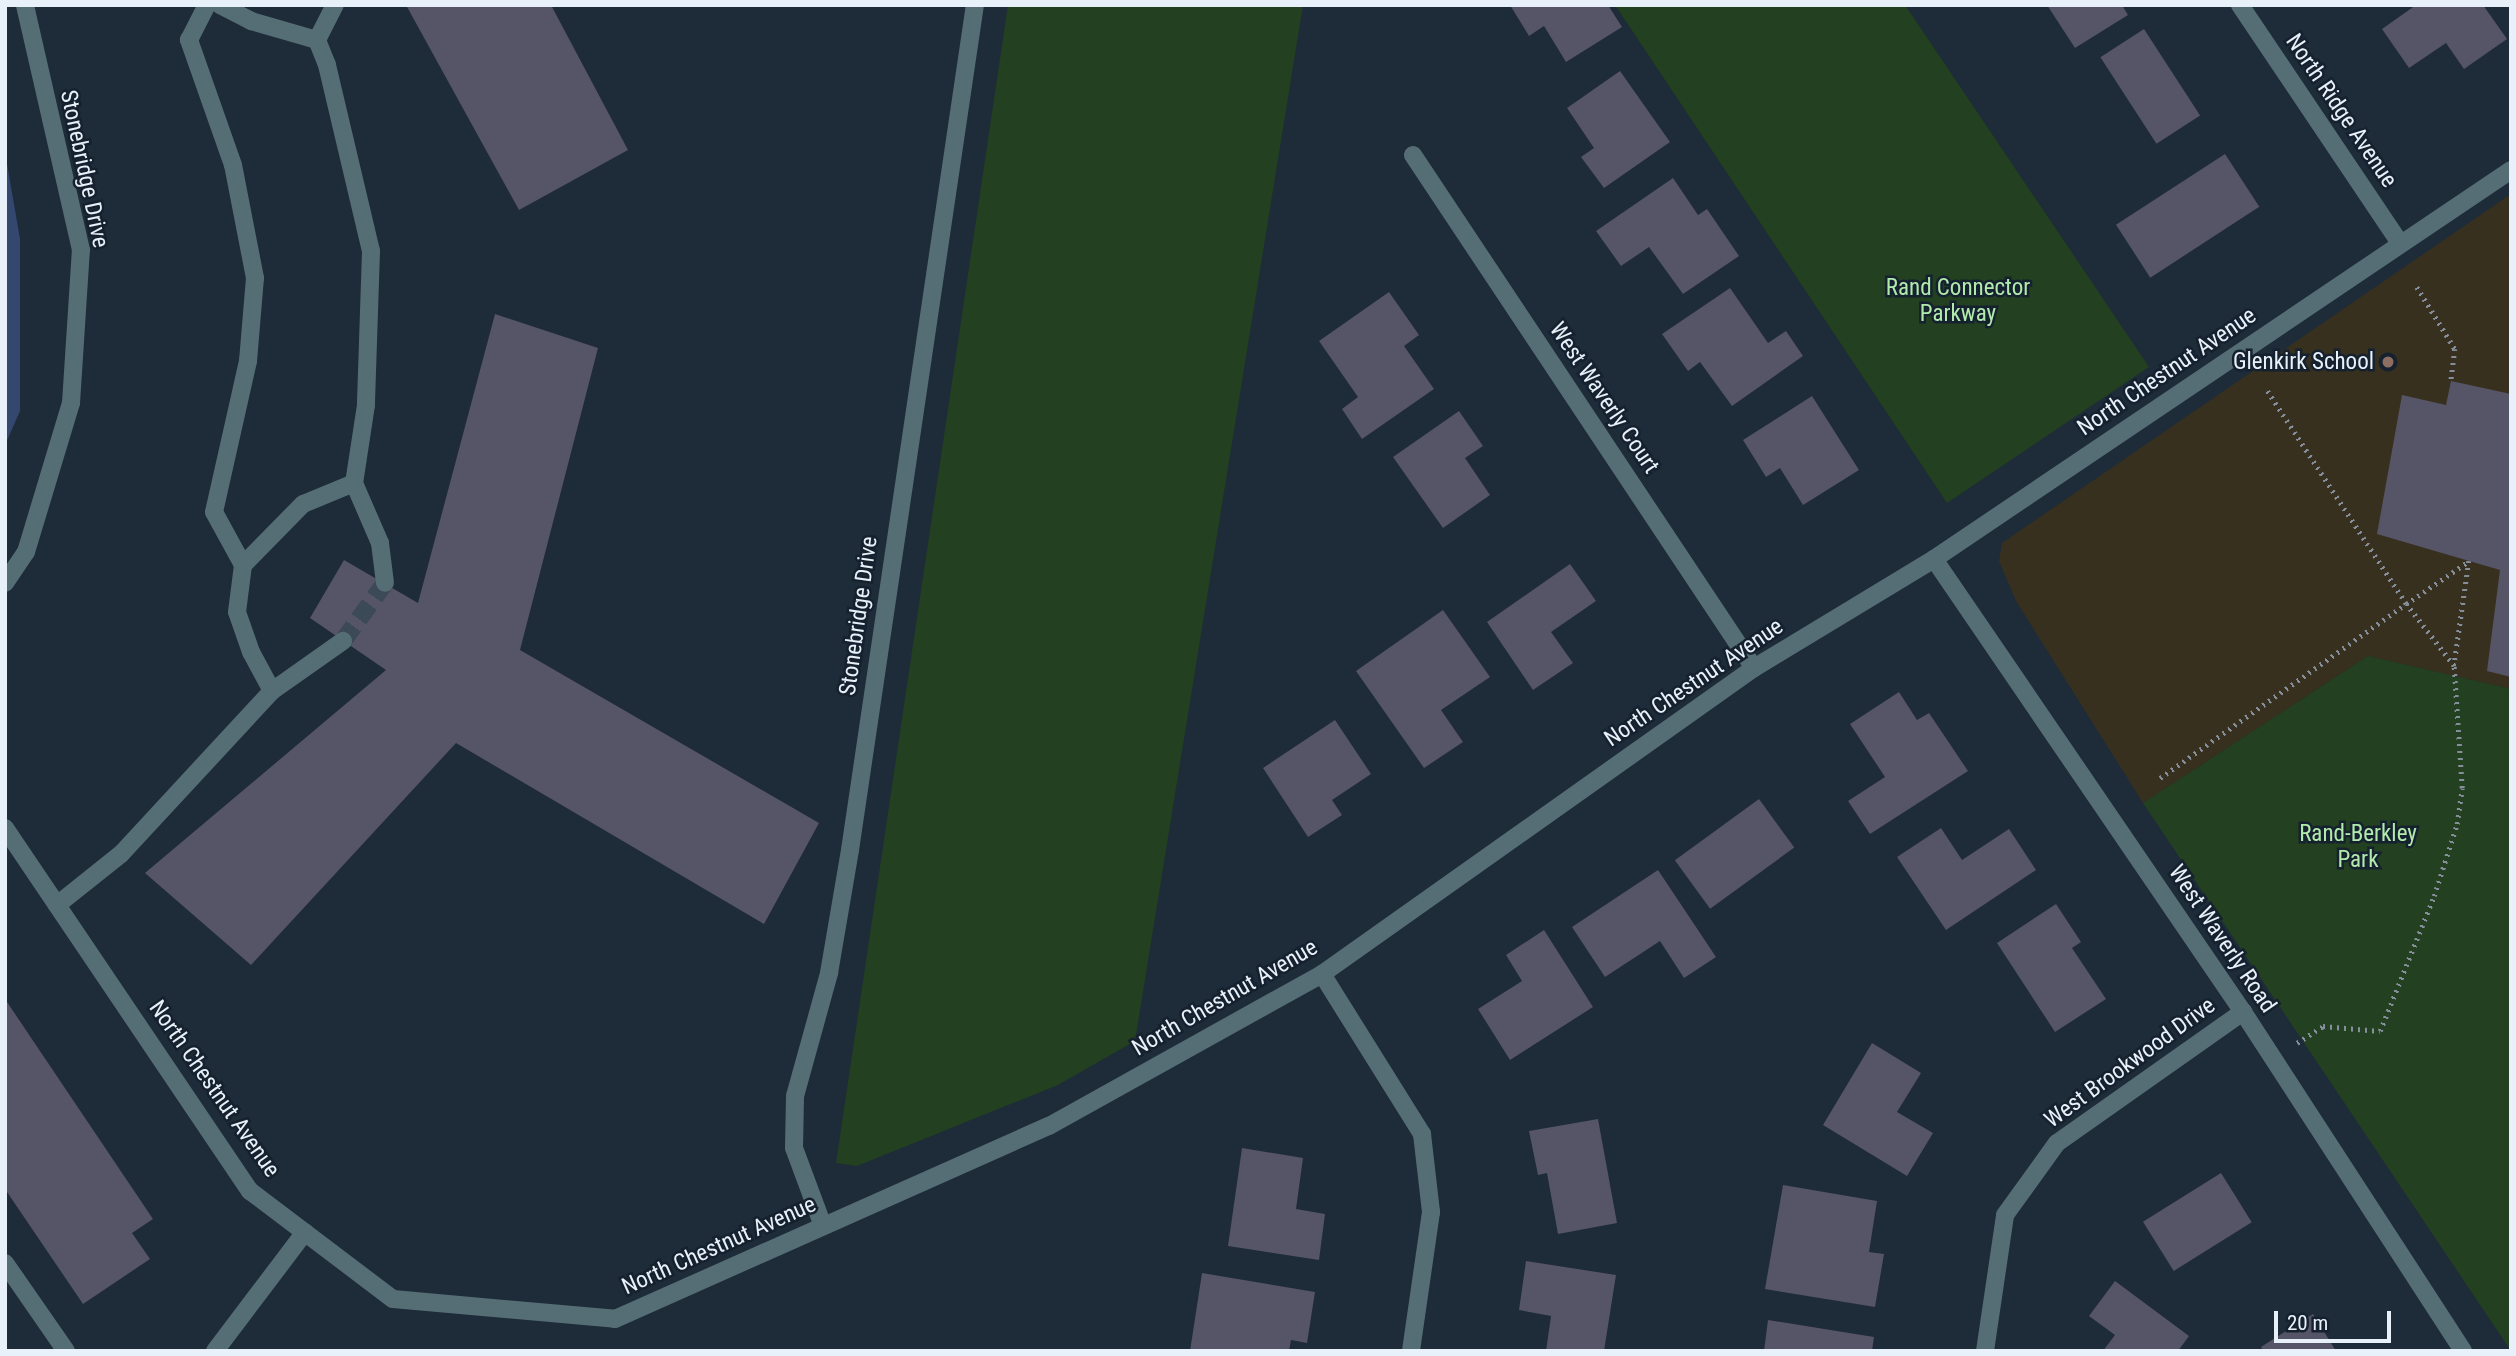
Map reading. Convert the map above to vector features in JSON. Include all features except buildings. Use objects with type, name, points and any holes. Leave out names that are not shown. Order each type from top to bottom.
[{"type":"street","name":"Stonebridge Drive","points":[[5,583],[26,552],[71,403],[80,250],[24,5]]},
{"type":"street","points":[[207,5],[189,40],[233,165],[255,278],[248,361],[214,512],[243,565],[237,612],[251,652],[272,691]]},
{"type":"street","points":[[220,5],[251,21],[317,40]]},
{"type":"street","points":[[335,5],[317,40],[327,65],[371,251],[366,405],[355,484],[380,543],[385,583]]},
{"type":"street","name":"Stonebridge Drive","points":[[823,1226],[794,1148],[795,1096],[829,973],[850,850],[975,5]]},
{"type":"street","name":"North Ridge Avenue","points":[[2240,5],[2400,243]]},
{"type":"street","name":"West Waverly Court","points":[[1413,155],[1754,668]]},
{"type":"street","name":"North Chestnut Avenue","points":[[5,828],[250,1191],[393,1299],[615,1319],[1049,1126],[1322,974],[1754,668],[1934,559],[2511,170]]},
{"type":"street","points":[[243,565],[303,504],[355,484]]},
{"type":"street","name":"West Waverly Road","points":[[1934,559],[2243,1012],[2463,1351]]},
{"type":"street","points":[[57,905],[121,855],[272,691],[344,641]]},
{"type":"street","points":[[1322,974],[1422,1134],[1431,1212],[1411,1351]]},
{"type":"street","name":"West Brookwood Drive","points":[[1985,1351],[2005,1215],[2057,1143],[2243,1012]]},
{"type":"street","points":[[215,1351],[305,1232]]},
{"type":"street","points":[[5,1263],[66,1351]]},
{"type":"path","points":[[2417,288],[2455,349],[2451,381]]},
{"type":"path","points":[[2266,389],[2406,604],[2454,666]]},
{"type":"path","points":[[2160,778],[2469,561],[2454,666],[2462,788],[2457,824],[2434,896],[2380,1031],[2323,1026],[2273,1060]]},
{"type":"shaded area","name":"Glenkirk School","points":[[2511,194],[2511,689],[2368,656],[2143,803],[2016,601],[1999,561],[2002,543]]},
{"type":"green space","points":[[1008,5],[1303,5],[1135,1041],[1058,1085],[857,1166],[836,1163]]},
{"type":"green space","name":"Rand Connector Parkway","points":[[1615,5],[1905,5],[2149,367],[1947,503]]},
{"type":"green space","name":"Rand-Berkley Park","points":[[2368,656],[2511,689],[2511,1351],[2143,803]]},
{"type":"water","points":[[5,152],[20,239],[20,411],[5,445]]},
{"type":"tunnel","points":[[343,641],[385,583]]},
{"type":"place","name":"Glenkirk School","points":[[2388,362]]}]
